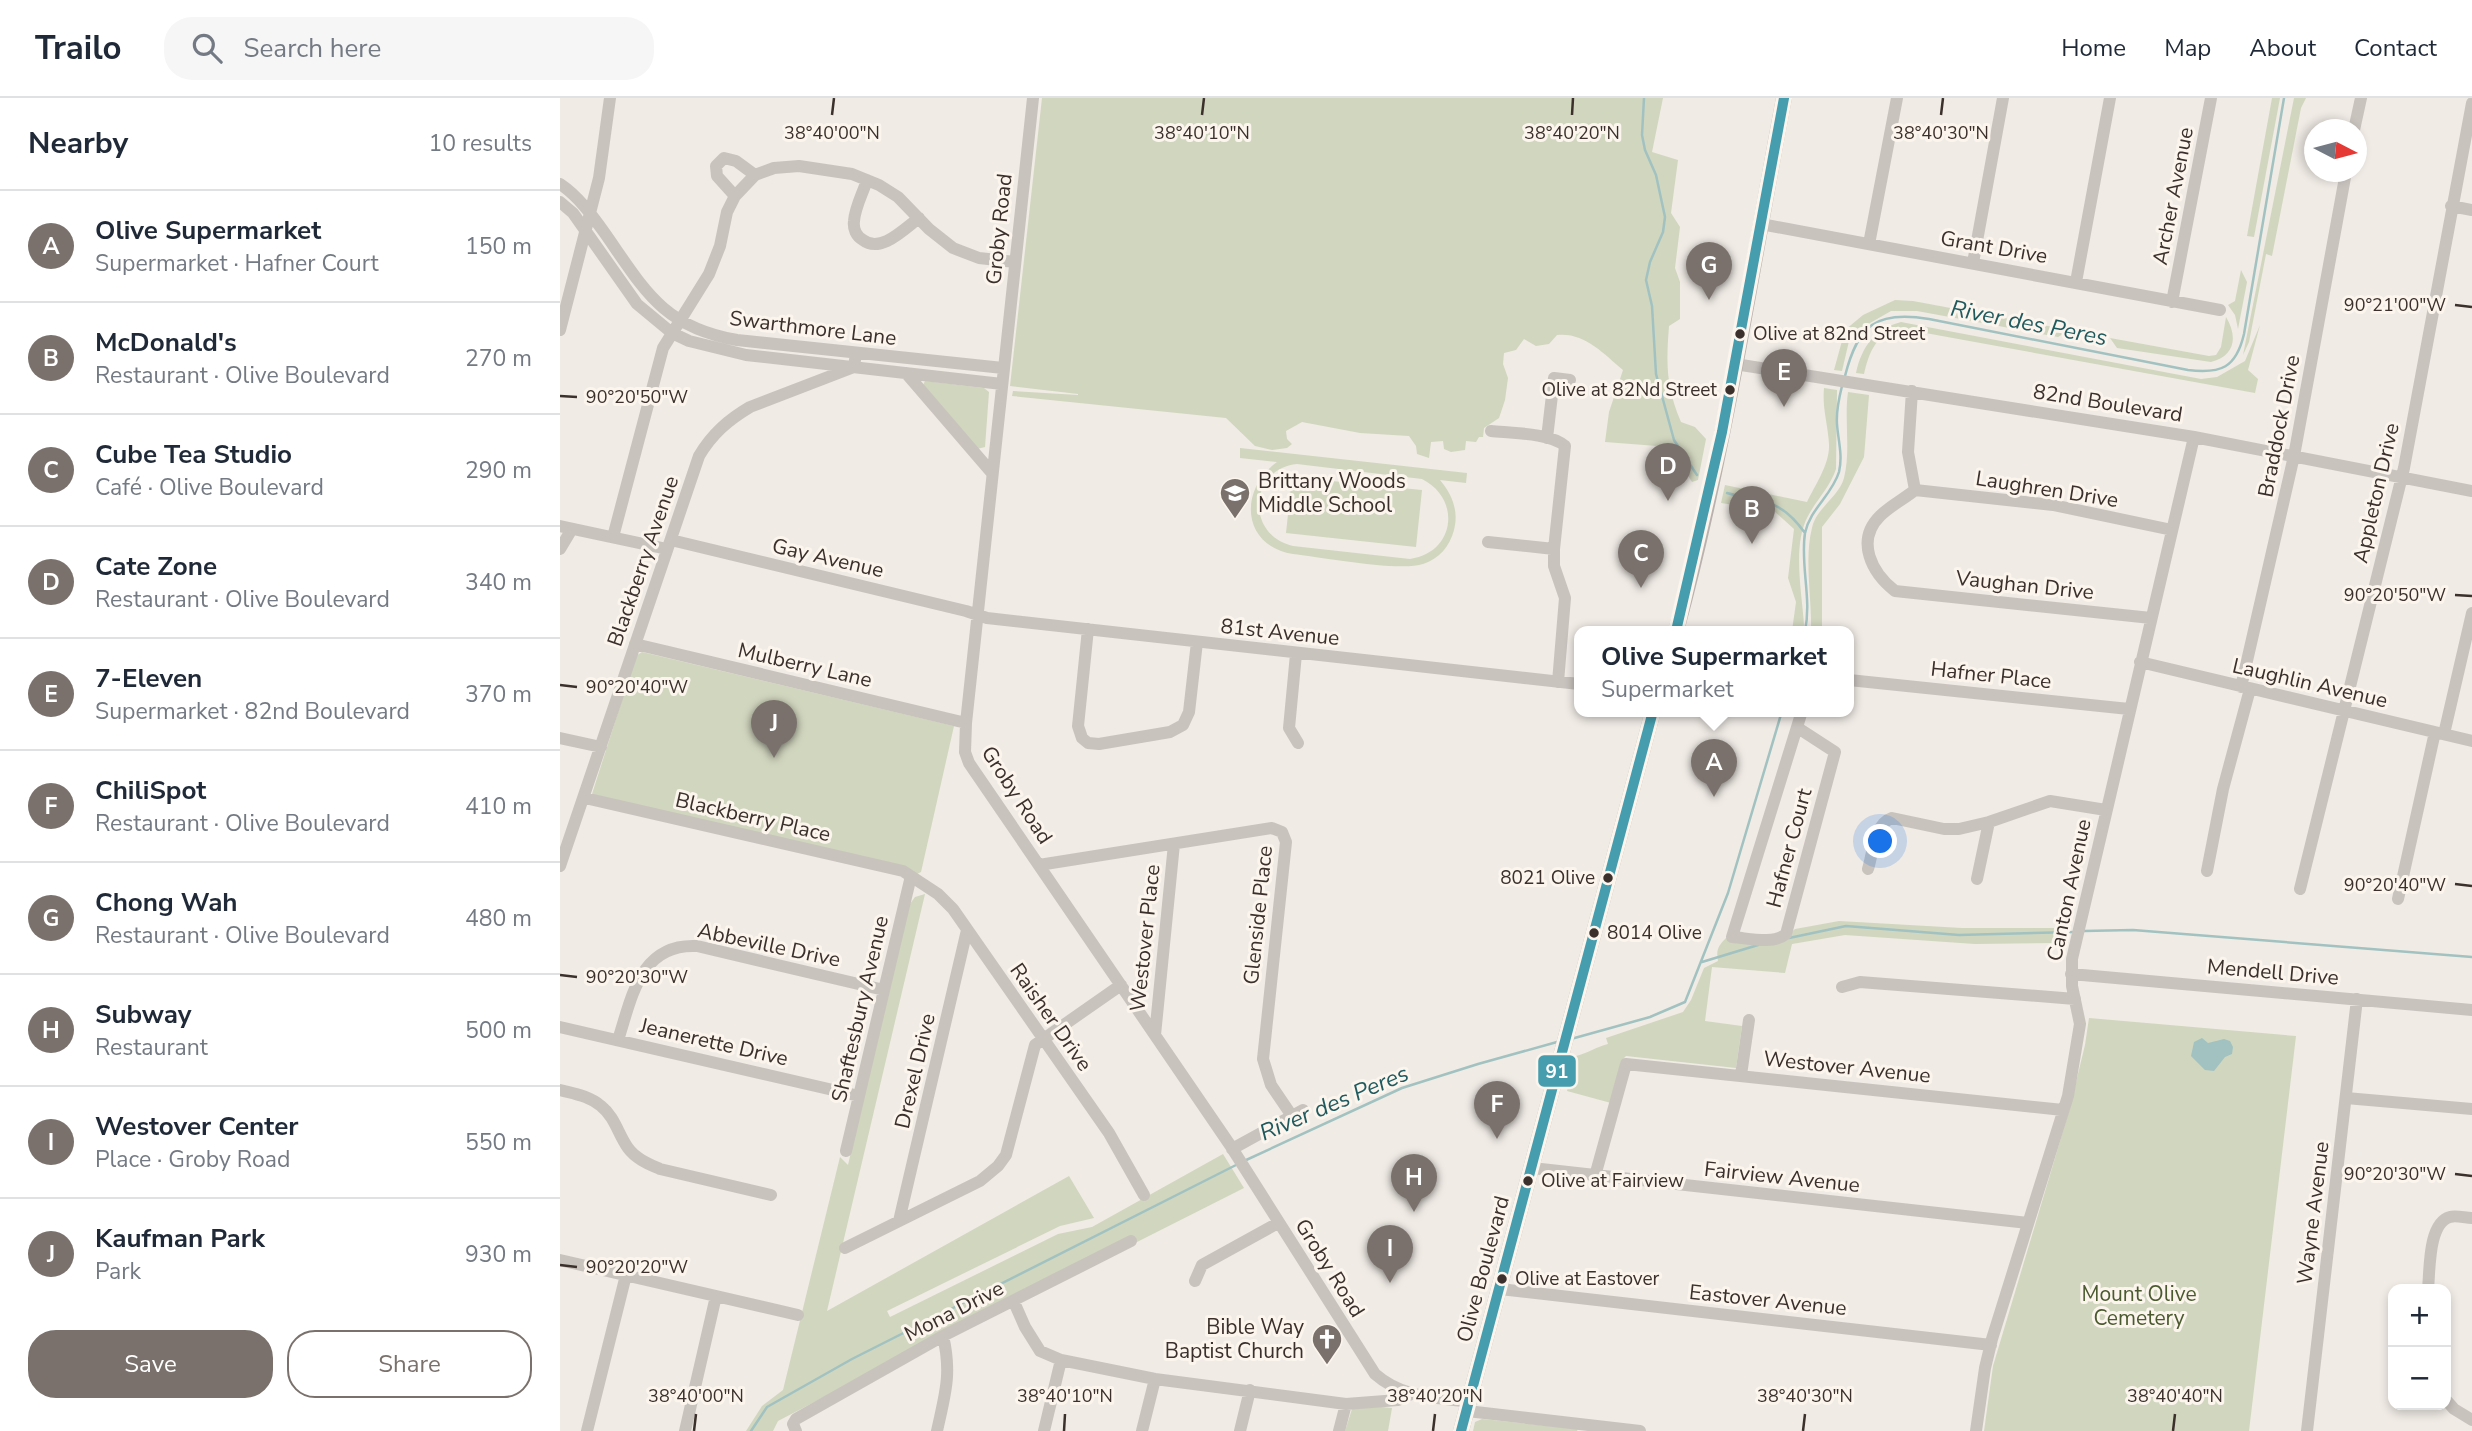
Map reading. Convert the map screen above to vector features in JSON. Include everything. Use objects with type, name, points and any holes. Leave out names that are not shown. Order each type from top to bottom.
[{"type":"main road","points":[[1677,626],[1699,542],[1735,364],[1784,98]]},
{"type":"main road","name":"Olive Boulevard","points":[[1461,1431],[1651,717]]},
{"type":"street","points":[[560,331],[599,178],[610,98]]},
{"type":"street","name":"Groby Road","points":[[1033,98],[977,614],[965,752],[969,763],[1234,1151],[1374,1372],[1385,1383],[1411,1394]]},
{"type":"street","points":[[1869,244],[1897,98]]},
{"type":"street","points":[[1973,263],[2003,98]]},
{"type":"street","points":[[2076,282],[2110,98]]},
{"type":"street","name":"Archer Avenue","points":[[2172,302],[2210,98]]},
{"type":"street","points":[[2356,119],[2361,98]]},
{"type":"street","name":"Appleton Drive","points":[[2300,889],[2401,477],[2472,103]]},
{"type":"street","points":[[734,196],[717,176],[716,166],[720,161],[724,158],[736,161],[755,175]]},
{"type":"street","points":[[612,537],[663,348],[717,257],[727,212],[734,196],[755,175],[774,168],[799,166],[834,170],[867,180],[898,197],[929,229],[953,248],[979,258],[1015,261]]},
{"type":"street","points":[[867,180],[854,222],[855,231],[860,238],[872,244],[881,244],[919,218]]},
{"type":"street","name":"Braddock Drive","points":[[2207,871],[2294,456],[2344,182]]},
{"type":"street","name":"Swarthmore Lane","points":[[560,184],[590,213],[651,298],[680,322],[721,337],[1003,368]]},
{"type":"street","name":"Swarthmore Lane","points":[[560,202],[573,213],[637,304],[672,333],[727,352],[1002,384]]},
{"type":"street","points":[[2451,206],[2472,210]]},
{"type":"street","name":"Grant Drive","points":[[1761,224],[2220,310]]},
{"type":"street","points":[[855,368],[856,353]]},
{"type":"street","name":"82nd Boulevard","points":[[1735,364],[2194,437],[2472,491]]},
{"type":"street","name":"Blackberry Avenue","points":[[560,866],[564,842],[585,798],[699,456],[706,443],[724,423],[750,407],[855,368]]},
{"type":"street","name":"Swarthmore Lane","points":[[906,373],[992,473]]},
{"type":"street","points":[[1547,438],[1553,378],[1570,380]]},
{"type":"street","points":[[1912,391],[1908,452],[1915,490]]},
{"type":"street","points":[[1491,431],[1547,438],[1559,441],[1565,446],[1554,549],[1554,566],[1565,598],[1558,682]]},
{"type":"street","name":"Canton Avenue","points":[[1976,1431],[1991,1345],[2063,1110],[2080,1024],[2071,974],[2075,945],[2194,437]]},
{"type":"street","name":"Laughren Drive","points":[[1915,490],[2053,505],[2172,530]]},
{"type":"street","name":"Vaughan Drive","points":[[1915,490],[1882,514],[1871,530],[1868,544],[1872,566],[1885,584],[1895,591],[2151,618]]},
{"type":"street","points":[[560,550],[566,527]]},
{"type":"street","name":"Gay Avenue","points":[[566,527],[669,545],[977,614]]},
{"type":"street","points":[[1488,542],[1554,549]]},
{"type":"street","points":[[2398,899],[2472,612]]},
{"type":"street","name":"81st Avenue","points":[[977,614],[987,618],[1574,684]]},
{"type":"street","points":[[1088,629],[1078,726],[1082,738],[1093,744],[1170,733],[1183,725],[1189,712],[1197,642]]},
{"type":"street","name":"Mulberry Lane","points":[[635,644],[966,723]]},
{"type":"street","points":[[1297,654],[1289,728],[1298,743]]},
{"type":"street","name":"Laughlin Avenue","points":[[2140,662],[2472,741]]},
{"type":"street","name":"Hafner Place","points":[[1854,681],[2129,709]]},
{"type":"street","name":"Hafner Court","points":[[1798,728],[1835,752],[1786,934],[1782,938],[1771,940],[1732,937],[1801,717]]},
{"type":"street","points":[[560,738],[601,747]]},
{"type":"street","name":"Blackberry Place","points":[[585,798],[903,871],[911,876]]},
{"type":"street","points":[[1868,869],[1883,820],[1899,818],[1944,830],[1989,822],[2050,801],[2106,810]]},
{"type":"street","points":[[1977,879],[1989,822]]},
{"type":"street","name":"Glenside Place","points":[[1039,865],[1272,828],[1285,829],[1286,842],[1263,1059],[1271,1085],[1298,1113],[1234,1151]]},
{"type":"street","name":"Westover Place","points":[[1155,1035],[1174,844]]},
{"type":"street","name":"Raisher Drive","points":[[911,876],[946,901],[1109,1133],[1144,1195]]},
{"type":"street","name":"Shaftesbury Avenue","points":[[846,1152],[911,876]]},
{"type":"street","name":"Drexel Drive","points":[[899,1221],[967,930]]},
{"type":"street","name":"Abbeville Drive","points":[[618,1040],[647,965],[661,954],[677,947],[697,946],[884,990]]},
{"type":"street","name":"Mendell Drive","points":[[2071,974],[2472,1010]]},
{"type":"street","points":[[1842,987],[1860,982],[2075,999]]},
{"type":"street","points":[[845,1248],[980,1181],[998,1166],[1010,1143],[1035,1045],[1121,985]]},
{"type":"street","name":"Wayne Avenue","points":[[2307,1431],[2357,999]]},
{"type":"street","points":[[1741,1075],[1749,1020]]},
{"type":"street","name":"Jeanerette Drive","points":[[560,1027],[859,1096]]},
{"type":"street","name":"Westover Avenue","points":[[1595,1176],[1626,1064],[2063,1110]]},
{"type":"street","points":[[560,1090],[586,1096],[601,1106],[615,1122],[629,1150],[649,1164],[660,1169],[771,1195]]},
{"type":"street","points":[[2346,1098],[2472,1109]]},
{"type":"street","name":"Fairview Avenue","points":[[1532,1168],[2028,1223]]},
{"type":"street","points":[[2429,1284],[2434,1231],[2442,1221],[2451,1216],[2472,1218]]},
{"type":"street","points":[[1195,1281],[1202,1265],[1278,1223]]},
{"type":"street","name":"Mona Drive","points":[[796,1425],[943,1336],[1131,1241]]},
{"type":"street","points":[[560,1260],[797,1315]]},
{"type":"street","points":[[587,1431],[626,1275]]},
{"type":"street","name":"Eastover Avenue","points":[[1500,1289],[1991,1345]]},
{"type":"street","points":[[685,1431],[716,1296]]},
{"type":"street","points":[[1014,1302],[1040,1351],[1061,1360],[1155,1379],[1346,1404],[1398,1400],[1411,1394],[1468,1406],[1640,1431]]},
{"type":"street","points":[[937,1431],[949,1378],[949,1360],[943,1336]]},
{"type":"street","points":[[1044,1431],[1061,1360]]},
{"type":"street","points":[[1368,1402],[1376,1393],[1374,1372]]},
{"type":"street","points":[[1142,1431],[1155,1379]]},
{"type":"street","points":[[1240,1431],[1250,1391]]},
{"type":"street","points":[[1339,1431],[1346,1404]]},
{"type":"street","points":[[2451,1406],[2472,1421],[2468,1431]]},
{"type":"green space","points":[[1042,98],[1663,98],[1652,152],[1678,160],[1671,213],[1680,227],[1675,268],[1680,282],[1680,319],[1669,326],[1668,375],[1672,398],[1681,422],[1695,427],[1706,439],[1698,480],[1692,482],[1670,447],[1605,442],[1609,412],[1623,370],[1593,345],[1567,335],[1557,335],[1549,344],[1536,346],[1524,339],[1516,350],[1504,353],[1503,364],[1508,378],[1499,418],[1484,428],[1483,437],[1479,437],[1476,442],[1466,441],[1465,450],[1451,452],[1444,449],[1443,441],[1431,442],[1429,458],[1417,454],[1416,446],[1409,436],[1360,433],[1302,422],[1286,431],[1287,439],[1292,444],[1287,448],[1272,450],[1255,446],[1226,418],[1012,396],[1013,391],[1078,395],[1010,386]]},
{"type":"green space","points":[[2272,98],[2280,98],[2254,237],[2247,236]]},
{"type":"green space","points":[[2294,98],[2306,98],[2301,108],[2272,256],[2266,254],[2249,342],[2243,355]]},
{"type":"green space","points":[[2241,270],[2247,282],[2238,329],[2235,315],[2228,305],[2235,301]]},
{"type":"green space","points":[[1895,300],[2069,330],[2058,337],[1917,311],[1891,311],[1856,331],[1849,341],[1842,371],[1834,370],[1845,330],[1863,315]]},
{"type":"green space","points":[[2226,317],[2232,332],[2232,345],[2225,355],[2211,362],[2117,348],[2110,338],[2216,355],[2221,347]]},
{"type":"green space","points":[[1901,322],[2201,379],[2217,377],[2245,361],[2260,325],[2248,370],[2258,379],[2255,393],[1898,328],[1884,335],[1875,345],[1864,374],[1856,373],[1871,340],[1884,329]]},
{"type":"green space","points":[[925,381],[984,388],[989,392],[985,447],[977,449],[923,385]]},
{"type":"green space","points":[[1824,388],[1837,390],[1836,469],[1803,528],[1799,569],[1804,625],[1793,626],[1796,602],[1788,578],[1794,529],[1774,511],[1721,503],[1725,485],[1807,502],[1825,467],[1829,452]]},
{"type":"green space","points":[[1848,392],[1869,395],[1864,457],[1840,504],[1822,527],[1822,626],[1811,626],[1808,565],[1812,528],[1844,478]]},
{"type":"green space","points":[[1240,448],[1467,473],[1466,483],[1440,480],[1451,497],[1456,516],[1452,536],[1443,551],[1423,564],[1379,565],[1293,554],[1276,549],[1264,540],[1255,529],[1251,516],[1251,501],[1264,474],[1277,462],[1240,458]],"holes":[[[1297,464],[1422,479],[1435,488],[1443,499],[1448,512],[1448,524],[1436,547],[1425,555],[1410,559],[1293,546],[1277,540],[1261,517],[1259,503],[1262,489],[1269,477],[1281,469]]]},
{"type":"green space","points":[[1292,477],[1422,490],[1416,547],[1286,533]]},
{"type":"green space","points":[[642,652],[954,726],[921,872],[917,874],[592,794],[636,656]]},
{"type":"green space","points":[[925,894],[827,1311],[1069,1176],[1094,1218],[1060,1226],[887,1311],[890,1317],[1058,1234],[1092,1227],[1223,1154],[1244,1188],[1137,1242],[1132,1236],[778,1421],[773,1431],[746,1431],[762,1406],[783,1390],[840,1157],[848,1165],[907,908],[915,897]]},
{"type":"green space","points":[[1839,921],[1962,928],[2054,928],[2053,943],[1975,944],[1845,935],[1792,944],[1785,973],[1712,967],[1705,1021],[1742,1026],[1736,1068],[1626,1056],[1621,1061],[1611,1103],[1567,1091],[1576,1056],[1608,1044],[1606,1038],[1683,1012],[1704,968],[1718,961],[1718,948],[1726,938],[1753,944],[1786,937],[1795,929]]},
{"type":"green space","name":"Mount Olive Cemetery","points":[[2089,1018],[2296,1036],[2249,1431],[1984,1431],[1993,1366],[2069,1111]]},
{"type":"green space","points":[[1372,1406],[1392,1408],[1388,1431],[1345,1431],[1352,1409]]},
{"type":"green space","points":[[1482,1419],[1578,1429],[1473,1431],[1475,1422]]},
{"type":"water","points":[[2202,1038],[2208,1043],[2224,1039],[2230,1041],[2233,1047],[2232,1054],[2225,1057],[2214,1071],[2205,1070],[2191,1056],[2194,1042]]},
{"type":"waterway","points":[[1644,98],[1642,135],[1645,150],[1656,175],[1665,217],[1663,232],[1650,262],[1646,280],[1652,306],[1656,374],[1674,440],[1697,475]]},
{"type":"waterway","name":"River des Peres","points":[[1845,376],[1856,344],[1863,333],[1872,325],[1895,317],[1929,319],[2188,370],[2210,371],[2225,366],[2237,355],[2244,334],[2284,98]]},
{"type":"waterway","name":"River des Peres","points":[[1806,626],[1805,533],[1811,517],[1839,472],[1837,414],[1842,386]]},
{"type":"waterway","points":[[1727,493],[1779,508],[1805,533]]},
{"type":"waterway","name":"River des Peres","points":[[1571,1039],[1650,1017],[1685,1002],[1728,893],[1780,717]]},
{"type":"waterway","points":[[1789,938],[1846,926],[1959,935],[2074,932]]},
{"type":"waterway","points":[[2084,931],[2133,930],[2472,957]]},
{"type":"waterway","points":[[1702,962],[1758,945]]},
{"type":"waterway","name":"River des Peres","points":[[1244,1161],[1402,1088],[1557,1042]]},
{"type":"waterway","name":"River des Peres","points":[[751,1431],[767,1407],[852,1359],[1238,1164]]},
{"type":"transit line","name":"91","points":[[1677,626],[1722,432],[1784,98]]},
{"type":"transit line","name":"91","points":[[1461,1431],[1651,717]]},
{"type":"place","name":"Chong Wah","points":[[1709,300]]},
{"type":"place","name":"Olive at 82nd Street","points":[[1740,334]]},
{"type":"place","name":"Olive at 82Nd Street","points":[[1730,390]]},
{"type":"place","name":"7-Eleven","points":[[1784,407]]},
{"type":"place","name":"Cate Zone","points":[[1668,501]]},
{"type":"place","name":"Brittany Woods Middle School","points":[[1235,520]]},
{"type":"place","name":"McDonald's","points":[[1752,544]]},
{"type":"place","name":"Cube Tea Studio","points":[[1641,588]]},
{"type":"place","name":"Kaufman Park","points":[[774,758]]},
{"type":"place","name":"Olive Supermarket","points":[[1714,797]]},
{"type":"place","name":"8021 Olive","points":[[1608,878]]},
{"type":"place","name":"8014 Olive","points":[[1594,933]]},
{"type":"place","name":"ChiliSpot","points":[[1497,1139]]},
{"type":"place","name":"Olive at Fairview","points":[[1528,1181]]},
{"type":"place","name":"Subway","points":[[1414,1212]]},
{"type":"place","name":"Olive at Eastover","points":[[1502,1279]]},
{"type":"place","name":"Westover Center","points":[[1390,1283]]},
{"type":"place","name":"Bible Way Baptist Church","points":[[1327,1366]]}]
